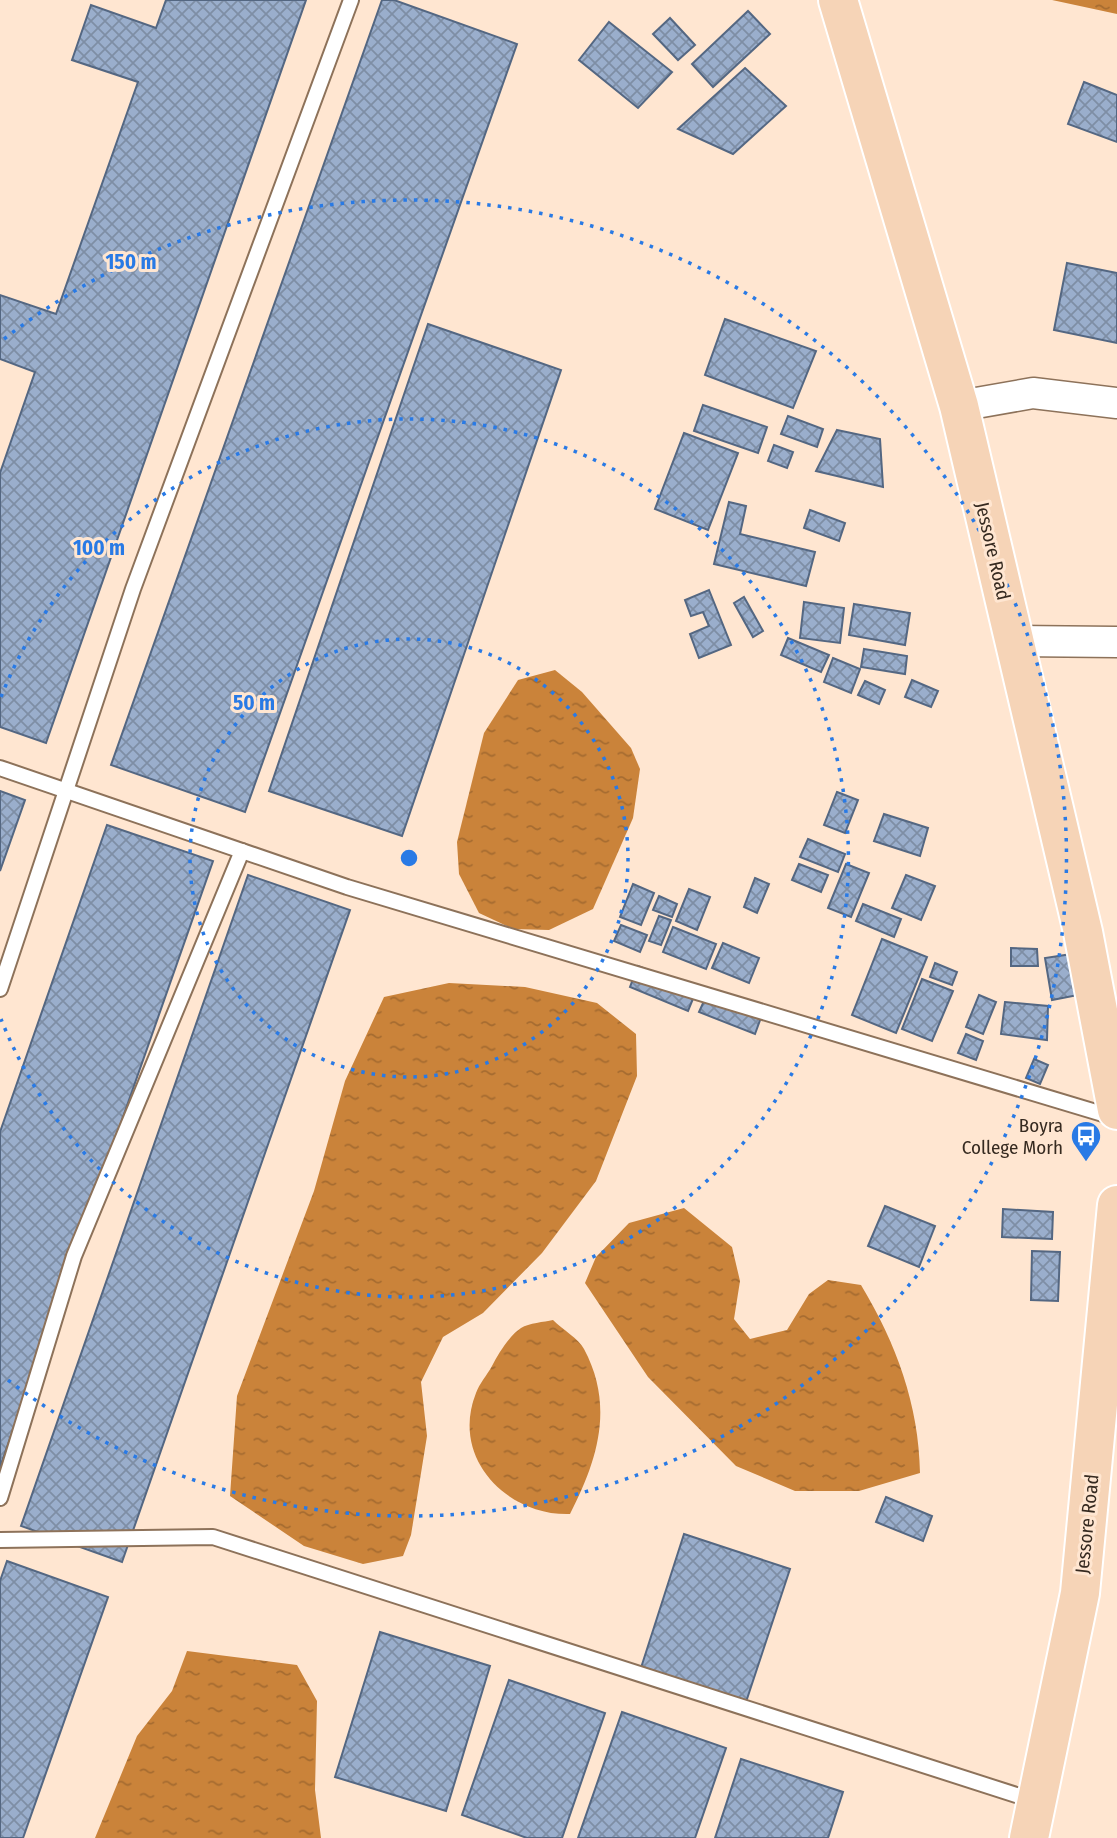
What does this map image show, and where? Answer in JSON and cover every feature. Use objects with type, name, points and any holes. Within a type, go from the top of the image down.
[{"type":"highway","name":"Jessore Road","points":[[838,0],[959,406],[1083,932],[1117,1110]]},
{"type":"highway","name":"Jessore Road","points":[[1033,1820],[1080,1593],[1117,1205]]},
{"type":"street","points":[[959,406],[1033,393],[1117,403]]},
{"type":"street","points":[[1013,640],[1117,642]]},
{"type":"lane","points":[[0,989],[138,576],[351,0]]},
{"type":"lane","points":[[0,768],[347,887],[1117,1118]]},
{"type":"lane","points":[[0,1498],[74,1256],[242,851]]},
{"type":"lane","points":[[0,1540],[213,1537],[1033,1820]]},
{"type":"water","points":[[1052,0],[1117,0],[1117,14]]},
{"type":"water","points":[[555,670],[582,692],[631,748],[640,769],[633,818],[593,909],[549,930],[513,929],[479,913],[459,874],[457,842],[484,733],[518,680]]},
{"type":"water","points":[[449,983],[525,987],[597,1003],[636,1034],[637,1076],[596,1181],[542,1253],[483,1313],[443,1337],[421,1382],[427,1436],[411,1535],[403,1556],[363,1564],[304,1546],[230,1496],[237,1396],[314,1191],[345,1081],[384,997]]},
{"type":"water","points":[[684,1208],[732,1247],[740,1281],[734,1319],[750,1339],[787,1330],[809,1294],[828,1280],[861,1285],[885,1329],[903,1375],[915,1423],[920,1473],[859,1491],[795,1491],[736,1466],[648,1377],[585,1283],[596,1257],[629,1223]]},
{"type":"water","points":[[553,1320],[582,1345],[599,1392],[599,1433],[588,1474],[570,1514],[547,1512],[525,1505],[506,1494],[490,1479],[478,1460],[471,1440],[470,1417],[476,1393],[505,1345],[521,1328]]},
{"type":"water","points":[[187,1651],[297,1665],[317,1701],[315,1790],[321,1838],[95,1838],[137,1736],[172,1691]]},
{"type":"building","points":[[166,0],[306,0],[46,743],[0,727],[0,473],[35,372],[0,359],[0,295],[56,314],[138,82],[72,60],[91,5],[156,28]]},
{"type":"building","points":[[382,0],[394,0],[517,44],[245,812],[111,765]]},
{"type":"building","points":[[748,11],[770,34],[713,87],[692,64]]},
{"type":"building","points":[[670,18],[695,45],[678,60],[653,34]]},
{"type":"building","points":[[609,22],[672,72],[638,108],[579,60]]},
{"type":"building","points":[[745,68],[786,106],[733,154],[678,129]]},
{"type":"building","points":[[1084,82],[1117,95],[1117,142],[1068,124]]},
{"type":"building","points":[[1067,263],[1117,273],[1117,343],[1054,330]]},
{"type":"building","points":[[725,319],[816,351],[793,408],[705,375]]},
{"type":"building","points":[[428,324],[561,370],[402,836],[269,791]]},
{"type":"building","points":[[703,405],[767,427],[758,453],[694,431]]},
{"type":"building","points":[[788,416],[823,429],[817,447],[781,434]]},
{"type":"building","points":[[837,430],[880,439],[883,487],[816,471]]},
{"type":"building","points":[[684,433],[738,453],[708,530],[655,509]]},
{"type":"building","points":[[774,445],[793,452],[787,468],[768,461]]},
{"type":"building","points":[[729,502],[746,506],[740,534],[815,552],[806,586],[714,564]]},
{"type":"building","points":[[810,510],[845,523],[839,541],[804,528]]},
{"type":"building","points":[[709,590],[731,645],[699,658],[690,634],[709,626],[703,612],[691,616],[685,600]]},
{"type":"building","points":[[744,597],[763,631],[753,637],[734,603]]},
{"type":"building","points":[[804,602],[844,608],[840,643],[800,638]]},
{"type":"building","points":[[854,604],[910,613],[905,645],[849,635]]},
{"type":"building","points":[[788,638],[829,655],[821,672],[781,655]]},
{"type":"building","points":[[864,649],[907,656],[905,674],[861,667]]},
{"type":"building","points":[[833,658],[860,669],[851,693],[824,682]]},
{"type":"building","points":[[912,680],[938,691],[931,707],[905,697]]},
{"type":"building","points":[[865,681],[885,690],[879,704],[858,695]]},
{"type":"building","points":[[0,791],[25,800],[0,871]]},
{"type":"building","points":[[837,792],[858,800],[845,833],[824,825]]},
{"type":"building","points":[[884,814],[928,828],[920,856],[874,841]]},
{"type":"building","points":[[107,825],[213,861],[0,1467],[0,1132]]},
{"type":"building","points":[[808,839],[845,854],[838,872],[800,857]]},
{"type":"building","points":[[799,864],[828,875],[821,892],[792,880]]},
{"type":"building","points":[[846,864],[869,873],[851,917],[828,908]]},
{"type":"building","points":[[248,875],[350,910],[122,1562],[21,1526]]},
{"type":"building","points":[[906,875],[935,886],[921,920],[892,908]]},
{"type":"building","points":[[755,878],[769,884],[757,913],[744,907]]},
{"type":"building","points":[[633,884],[654,893],[641,925],[620,917]]},
{"type":"building","points":[[689,889],[710,897],[697,930],[676,921]]},
{"type":"building","points":[[659,896],[677,904],[672,917],[653,910]]},
{"type":"building","points":[[863,904],[901,919],[894,937],[856,921]]},
{"type":"building","points":[[659,916],[671,920],[661,945],[649,941]]},
{"type":"building","points":[[621,925],[647,935],[640,952],[614,941]]},
{"type":"building","points":[[673,927],[716,944],[706,969],[663,952]]},
{"type":"building","points":[[882,939],[927,957],[896,1033],[852,1015]]},
{"type":"building","points":[[723,943],[759,958],[749,983],[712,968]]},
{"type":"building","points":[[1011,948],[1037,949],[1038,966],[1011,966]]},
{"type":"building","points":[[1072,954],[1078,995],[1052,1000],[1045,958]]},
{"type":"building","points":[[935,963],[957,972],[952,985],[930,977]]},
{"type":"building","points":[[638,966],[697,989],[688,1011],[630,987]]},
{"type":"building","points":[[922,979],[953,991],[932,1041],[902,1029]]},
{"type":"building","points":[[709,990],[763,1012],[755,1034],[699,1012]]},
{"type":"building","points":[[979,995],[996,1002],[983,1034],[966,1027]]},
{"type":"building","points":[[1005,1002],[1048,1006],[1047,1040],[1001,1034]]},
{"type":"building","points":[[966,1034],[983,1041],[976,1060],[958,1053]]},
{"type":"building","points":[[1034,1059],[1048,1065],[1040,1084],[1026,1078]]},
{"type":"building","points":[[885,1206],[935,1226],[919,1267],[868,1246]]},
{"type":"building","points":[[1003,1209],[1053,1212],[1052,1239],[1002,1237]]},
{"type":"building","points":[[1032,1251],[1060,1252],[1058,1301],[1031,1300]]},
{"type":"building","points":[[886,1497],[932,1516],[923,1541],[876,1522]]},
{"type":"building","points":[[684,1534],[790,1569],[744,1708],[639,1674]]},
{"type":"building","points":[[7,1561],[108,1597],[23,1838],[0,1838],[0,1581]]},
{"type":"building","points":[[380,1632],[490,1666],[446,1811],[335,1777]]},
{"type":"building","points":[[509,1680],[605,1713],[562,1838],[527,1838],[462,1815]]},
{"type":"building","points":[[622,1712],[726,1748],[695,1838],[578,1838]]},
{"type":"building","points":[[741,1759],[843,1792],[828,1838],[715,1838]]},
{"type":"place","name":"Boyra College Morh","points":[[1086,1163]]}]
